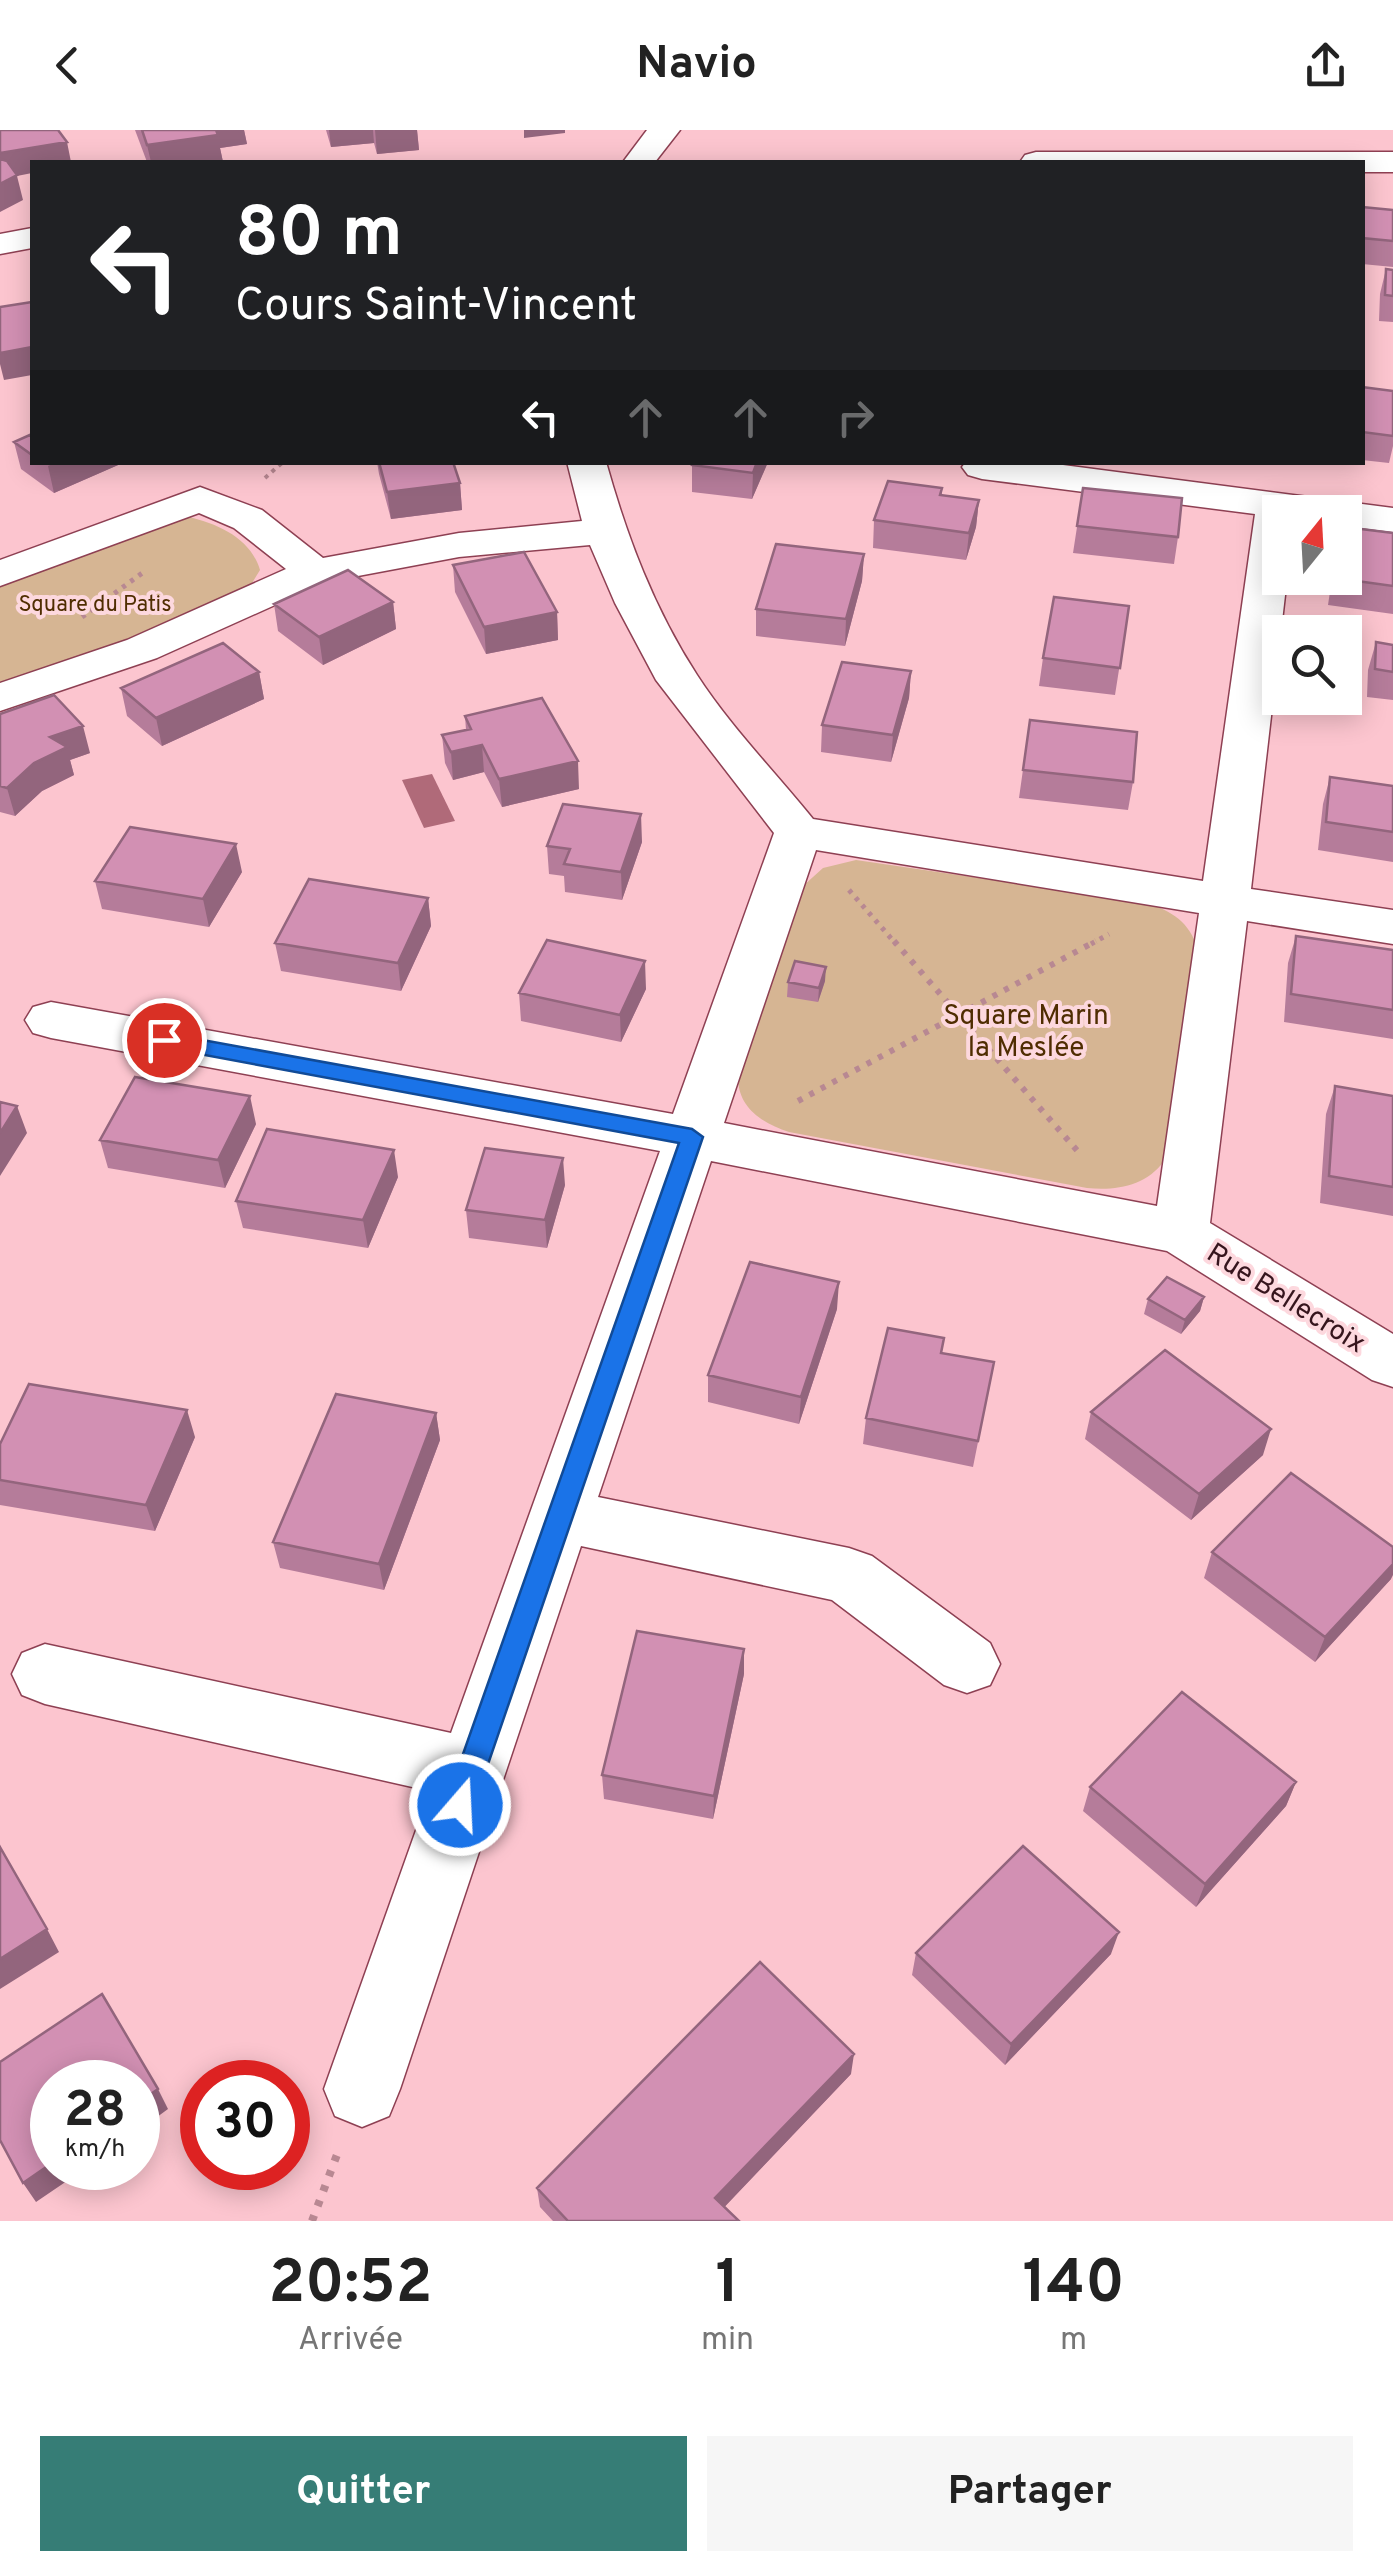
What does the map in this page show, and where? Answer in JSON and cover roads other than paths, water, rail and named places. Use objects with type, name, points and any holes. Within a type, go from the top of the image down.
[{"type":"street","points":[[641,160],[664,130]]},
{"type":"street","points":[[1365,162],[1393,162]]},
{"type":"street","points":[[0,244],[30,238]]},
{"type":"street","points":[[587,465],[605,531],[636,603],[678,680],[798,832],[1393,927]]},
{"type":"street","points":[[982,467],[1262,503]]},
{"type":"street","points":[[0,574],[200,499],[230,510],[315,572]]},
{"type":"street","points":[[1362,516],[1393,520]]},
{"type":"street","points":[[0,698],[142,649],[315,572],[459,545],[605,531]]},
{"type":"street","points":[[51,1020],[1161,1228],[1205,898],[1262,582]]},
{"type":"street","points":[[362,2090],[559,1515],[707,1140],[798,832]]},
{"type":"street","name":"Rue Bellecroix","points":[[1161,1228],[1393,1363]]},
{"type":"street","points":[[559,1515],[849,1576],[967,1664]]},
{"type":"street","points":[[44,1674],[472,1769]]},
{"type":"park label","name":"Square du Patis","points":[[95,603]]},
{"type":"park label","name":"Square Marin la Meslée","points":[[1026,1030]]}]
